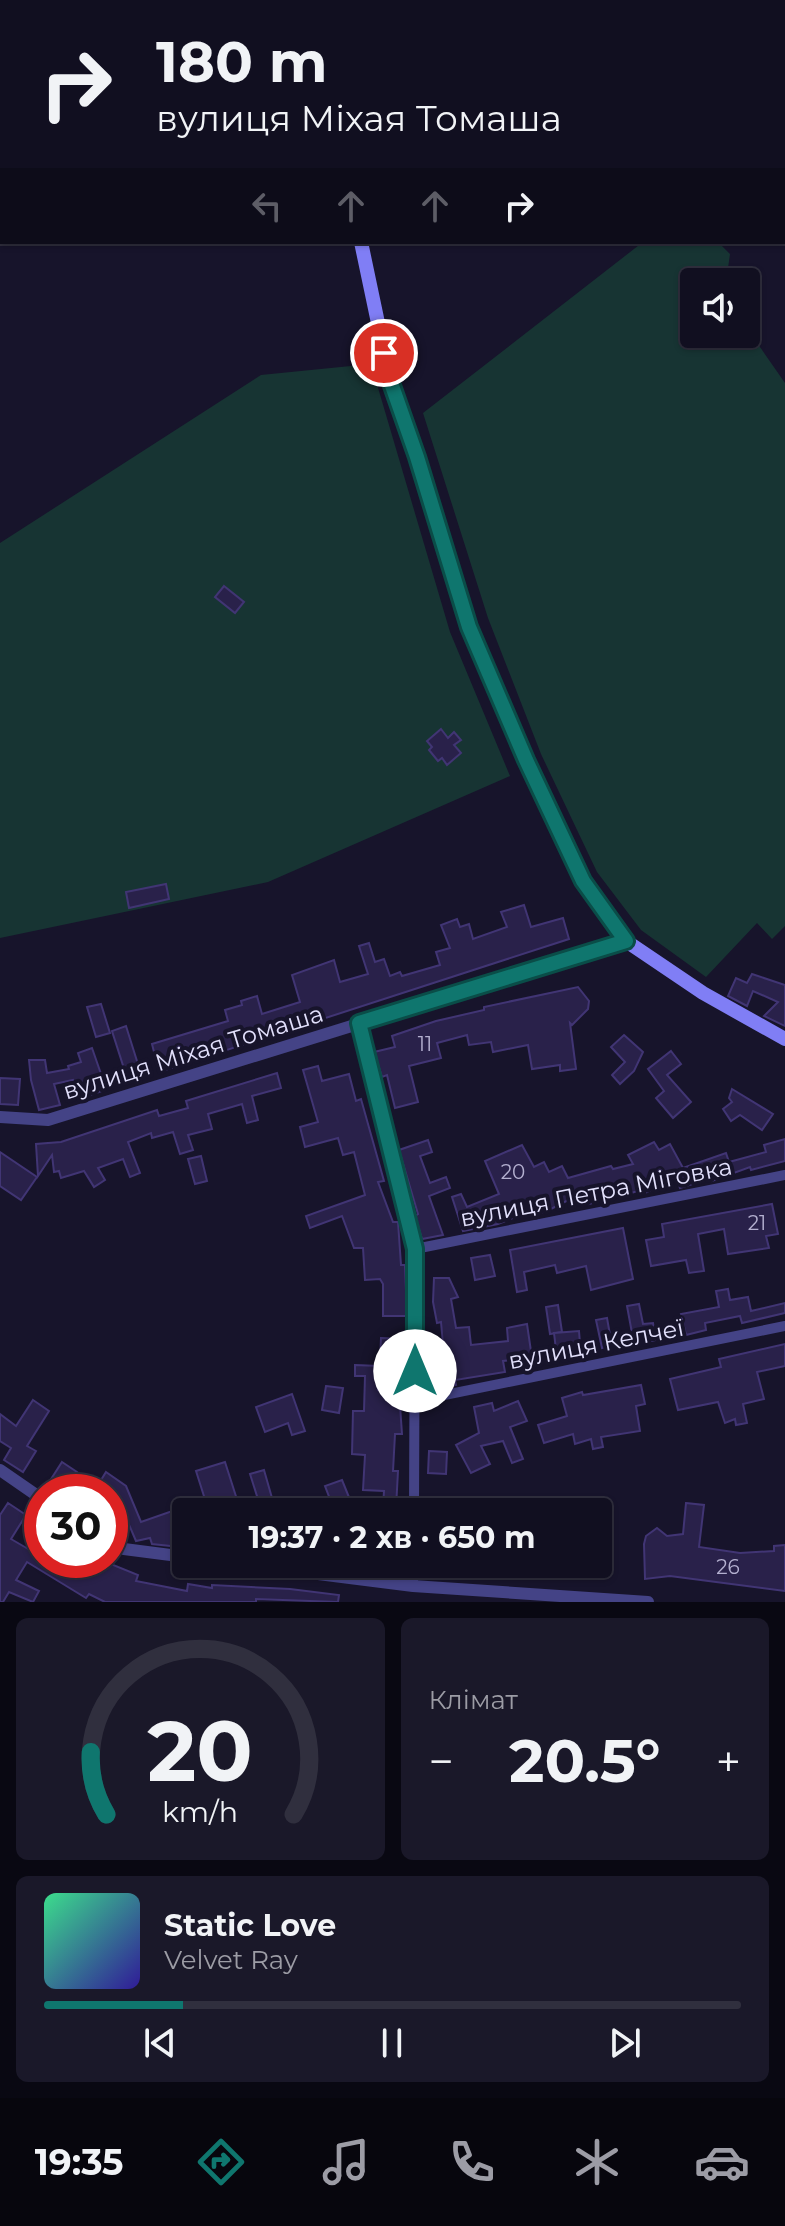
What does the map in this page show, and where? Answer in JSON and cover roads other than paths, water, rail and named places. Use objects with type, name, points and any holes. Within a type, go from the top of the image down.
[{"type":"main road","points":[[361,244],[390,380],[469,627],[526,760],[583,881],[626,941],[703,993],[785,1039]]},
{"type":"street","name":"вулиця Міхая Томаша","points":[[0,1117],[48,1120],[626,941]]},
{"type":"street","points":[[359,1023],[415,1249],[414,1498]]},
{"type":"street","name":"вулиця Петра Міговка","points":[[415,1249],[785,1175]]},
{"type":"street","name":"вулиця Келчеї","points":[[415,1401],[785,1326]]},
{"type":"street","points":[[0,1470],[24,1487]]},
{"type":"street","points":[[128,1550],[172,1555]]},
{"type":"street","points":[[349,1578],[413,1586],[648,1602]]},
{"type":"street","points":[[413,1578],[413,1602]]}]
